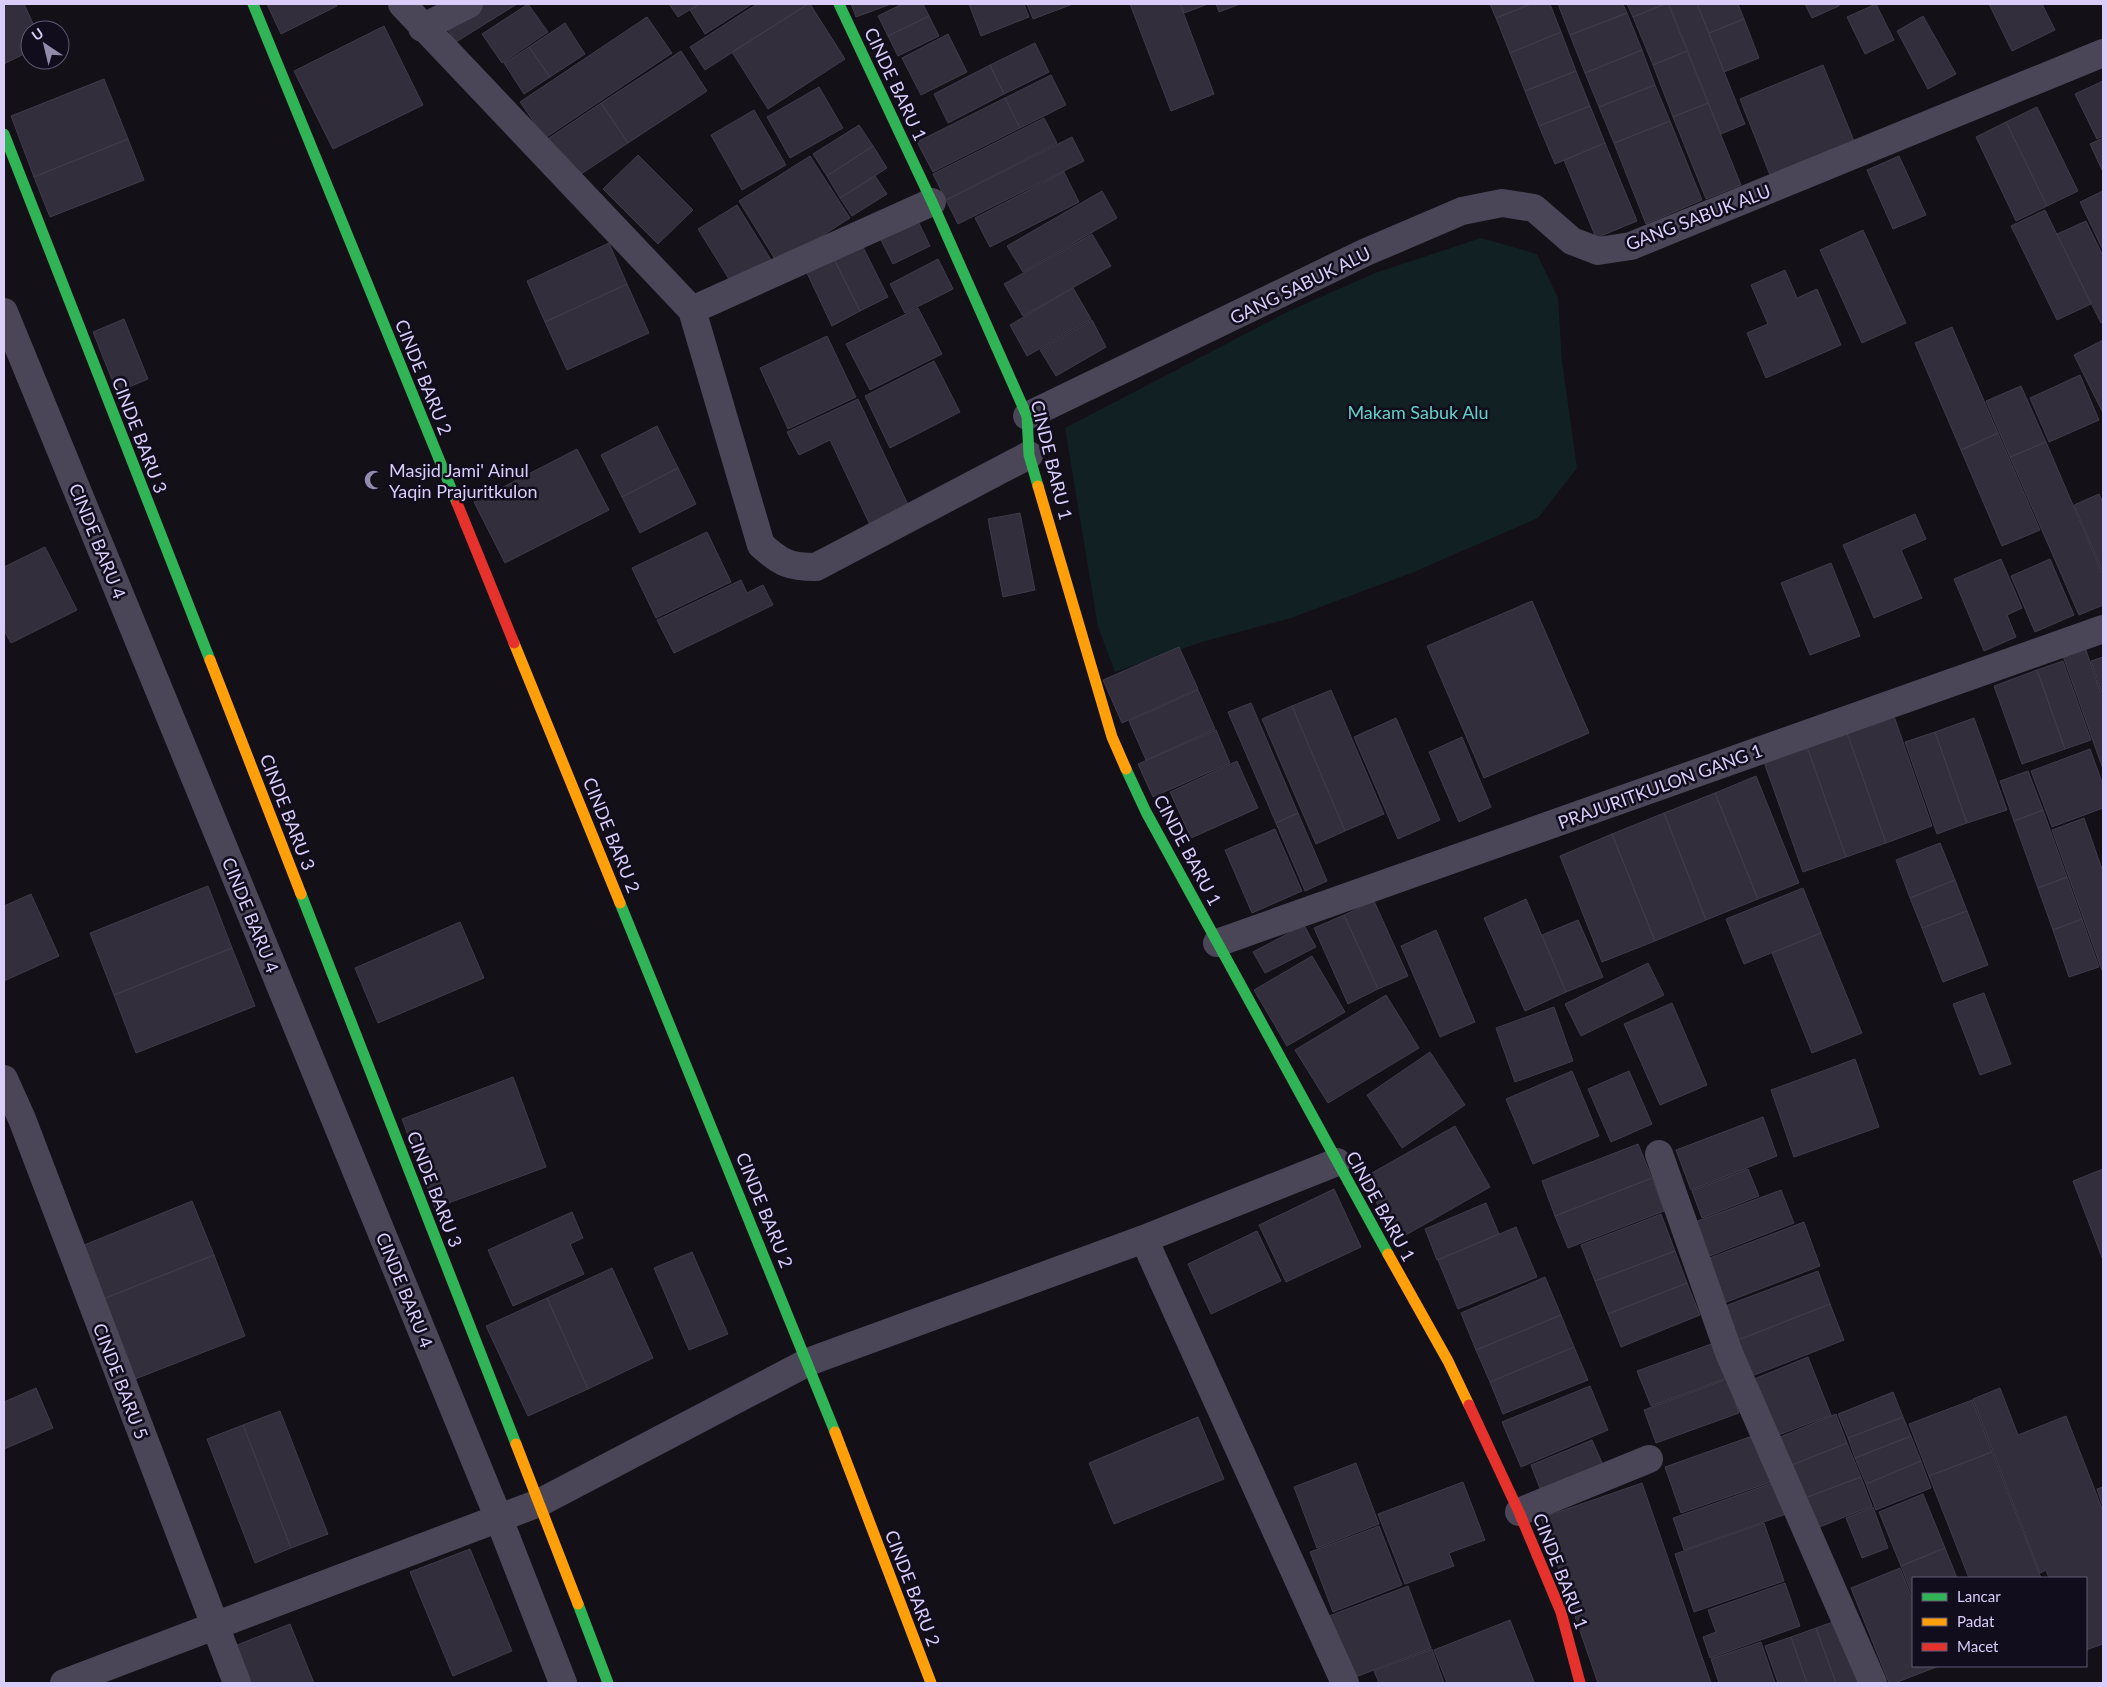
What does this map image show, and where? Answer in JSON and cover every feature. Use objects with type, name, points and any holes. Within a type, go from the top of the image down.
[{"type":"street","name":"CINDE BARU 2","points":[[253,4],[808,1362],[931,1683]]},
{"type":"street","points":[[402,4],[422,28],[692,310],[761,545],[778,561],[794,567],[816,567],[1029,455]]},
{"type":"street","points":[[422,28],[469,4]]},
{"type":"street","name":"CINDE BARU 1","points":[[839,4],[932,202],[1027,416],[1029,455],[1112,737],[1146,812],[1448,1361],[1519,1512],[1561,1612],[1580,1683]]},
{"type":"street","name":"GANG SABUK ALU","points":[[1027,416],[1366,252],[1462,212],[1502,203],[1534,208],[1572,241],[1598,251],[1631,246],[2103,53]]},
{"type":"street","name":"CINDE BARU 3","points":[[4,134],[608,1683]]},
{"type":"street","points":[[692,310],[932,202]]},
{"type":"street","name":"CINDE BARU 4","points":[[4,312],[499,1519],[563,1683]]},
{"type":"street","name":"PRAJURITKULON GANG 1","points":[[1217,943],[2103,629]]},
{"type":"street","name":"CINDE BARU 5","points":[[4,1079],[22,1119],[237,1683]]},
{"type":"street","points":[[1659,1154],[1729,1353],[1873,1683]]},
{"type":"street","points":[[64,1683],[539,1503],[808,1362],[1144,1239],[1337,1162]]},
{"type":"street","points":[[1144,1239],[1345,1683]]},
{"type":"street","points":[[1519,1512],[1649,1459]]},
{"type":"green space","name":"Makam Sabuk Alu","points":[[1481,238],[1537,254],[1558,298],[1562,361],[1577,468],[1538,518],[1414,572],[1291,618],[1202,642],[1115,672],[1098,627],[1065,428],[1289,311],[1375,273]]},
{"type":"building","points":[[4,4],[24,4],[31,20],[20,20],[20,56],[4,64]]},
{"type":"building","points":[[267,4],[336,4],[337,6],[281,34]]},
{"type":"building","points":[[481,4],[517,4],[456,42],[446,27]]},
{"type":"building","points":[[528,4],[548,32],[502,63],[482,34]]},
{"type":"building","points":[[669,4],[699,4],[678,17]]},
{"type":"building","points":[[700,4],[752,4],[705,34],[690,10]]},
{"type":"building","points":[[757,4],[808,4],[705,70],[690,47]]},
{"type":"building","points":[[810,4],[845,59],[768,109],[732,52]]},
{"type":"building","points":[[851,4],[891,4],[856,17]]},
{"type":"building","points":[[902,4],[923,4],[929,16],[888,36],[878,16]]},
{"type":"building","points":[[969,4],[1024,4],[1029,17],[981,36]]},
{"type":"building","points":[[1027,4],[1073,4],[1033,19]]},
{"type":"building","points":[[1130,4],[1180,4],[1214,94],[1171,111]]},
{"type":"building","points":[[1181,4],[1208,4],[1184,13]]},
{"type":"building","points":[[1216,4],[1240,4],[1219,12]]},
{"type":"building","points":[[1490,4],[1531,4],[1496,18]]},
{"type":"building","points":[[1531,4],[1550,4],[1561,32],[1510,53],[1496,18]]},
{"type":"building","points":[[1558,4],[1623,4],[1627,13],[1570,35]]},
{"type":"building","points":[[1627,4],[1665,4],[1633,17]]},
{"type":"building","points":[[1668,4],[1687,51],[1653,65],[1633,17]]},
{"type":"building","points":[[1669,4],[1697,4],[1745,124],[1721,134]]},
{"type":"building","points":[[1697,4],[1738,4],[1744,19],[1709,33]]},
{"type":"building","points":[[1805,4],[1839,4],[1839,6],[1812,18]]},
{"type":"building","points":[[1876,4],[1894,40],[1865,54],[1847,17]]},
{"type":"building","points":[[1989,4],[2042,4],[2055,30],[2012,51]]},
{"type":"building","points":[[1627,13],[1642,50],[1585,73],[1570,35]]},
{"type":"building","points":[[929,16],[939,36],[898,56],[888,36]]},
{"type":"building","points":[[1923,16],[1956,74],[1928,89],[1897,31]]},
{"type":"building","points":[[647,17],[672,53],[545,138],[520,102]]},
{"type":"building","points":[[1744,19],[1759,58],[1724,72],[1709,33]]},
{"type":"building","points":[[565,23],[585,54],[550,77],[529,47]]},
{"type":"building","points":[[384,26],[423,105],[333,149],[294,71]]},
{"type":"building","points":[[1561,32],[1576,71],[1525,91],[1510,53]]},
{"type":"building","points":[[948,34],[967,72],[921,95],[902,58]]},
{"type":"building","points":[[1035,43],[1049,72],[1004,94],[990,65]]},
{"type":"building","points":[[529,47],[550,77],[524,94],[504,63]]},
{"type":"building","points":[[1642,50],[1655,85],[1599,107],[1585,73]]},
{"type":"building","points":[[681,51],[707,91],[628,143],[601,103]]},
{"type":"building","points":[[1687,51],[1708,103],[1673,117],[1653,65]]},
{"type":"building","points":[[990,65],[1004,94],[948,123],[934,94]]},
{"type":"building","points":[[1823,65],[1856,146],[1772,180],[1740,99]]},
{"type":"building","points":[[1576,71],[1590,106],[1539,126],[1525,91]]},
{"type":"building","points":[[1051,75],[1066,105],[1020,128],[1005,98]]},
{"type":"building","points":[[104,79],[128,139],[34,177],[11,116]]},
{"type":"building","points":[[2103,81],[2103,136],[2097,139],[2075,94]]},
{"type":"building","points":[[1655,85],[1670,121],[1614,143],[1599,107]]},
{"type":"building","points":[[819,87],[843,128],[790,158],[767,117]]},
{"type":"building","points":[[1005,98],[1020,128],[933,172],[917,142]]},
{"type":"building","points":[[601,103],[628,143],[572,180],[546,140]]},
{"type":"building","points":[[1708,103],[1741,185],[1706,199],[1673,117]]},
{"type":"building","points":[[1590,106],[1605,143],[1555,164],[1539,126]]},
{"type":"building","points":[[2037,107],[2078,191],[2047,206],[2006,122]]},
{"type":"building","points":[[754,110],[786,165],[742,190],[711,135]]},
{"type":"building","points":[[1044,118],[1057,143],[946,200],[933,174]]},
{"type":"building","points":[[1670,121],[1702,200],[1646,224],[1614,143]]},
{"type":"building","points":[[2006,122],[2047,206],[2016,221],[1976,137]]},
{"type":"building","points":[[859,125],[873,146],[827,176],[813,154]]},
{"type":"building","points":[[1072,137],[1084,161],[958,224],[946,200]]},
{"type":"building","points":[[2103,138],[2103,172],[2090,144]]},
{"type":"building","points":[[128,139],[144,180],[50,217],[34,177]]},
{"type":"building","points":[[1605,143],[1637,221],[1596,238],[1564,160]]},
{"type":"building","points":[[873,146],[887,168],[840,198],[827,176]]},
{"type":"building","points":[[638,155],[693,210],[658,244],[603,189]]},
{"type":"building","points":[[810,156],[850,218],[778,264],[739,201]]},
{"type":"building","points":[[1899,156],[1926,215],[1893,229],[1867,170]]},
{"type":"building","points":[[1064,172],[1079,202],[990,247],[975,218]]},
{"type":"building","points":[[875,176],[887,194],[852,216],[840,198]]},
{"type":"building","points":[[1102,191],[1117,218],[1023,272],[1007,246]]},
{"type":"building","points":[[2103,191],[2103,250],[2080,202]]},
{"type":"building","points":[[737,205],[773,263],[734,287],[698,229]]},
{"type":"building","points":[[2045,210],[2091,304],[2057,320],[2011,226]]},
{"type":"building","points":[[916,217],[930,246],[893,264],[879,236]]},
{"type":"building","points":[[2086,221],[2103,256],[2103,322],[2101,323],[2057,234]]},
{"type":"building","points":[[1863,230],[1906,323],[1862,343],[1820,250]]},
{"type":"building","points":[[1092,234],[1111,266],[1023,316],[1004,284]]},
{"type":"building","points":[[609,243],[627,284],[545,322],[527,281]]},
{"type":"building","points":[[862,245],[888,297],[860,311],[834,259]]},
{"type":"building","points":[[834,259],[860,311],[832,326],[807,273]]},
{"type":"building","points":[[938,259],[953,289],[905,313],[890,284]]},
{"type":"building","points":[[1785,270],[1797,298],[1817,289],[1841,345],[1766,378],[1747,333],[1768,324],[1751,285]]},
{"type":"building","points":[[627,284],[649,333],[567,370],[545,322]]},
{"type":"building","points":[[1073,288],[1091,319],[1027,356],[1010,325]]},
{"type":"building","points":[[918,308],[942,354],[870,390],[846,344]]},
{"type":"building","points":[[124,319],[148,379],[117,392],[93,332]]},
{"type":"building","points":[[1092,320],[1106,347],[1056,376],[1040,350]]},
{"type":"building","points":[[1952,327],[1998,433],[1961,450],[1915,343]]},
{"type":"building","points":[[827,336],[856,397],[788,429],[760,368]]},
{"type":"building","points":[[2103,340],[2103,413],[2074,355]]},
{"type":"building","points":[[934,361],[960,412],[890,448],[865,396]]},
{"type":"building","points":[[2080,375],[2099,420],[2049,442],[2030,398]]},
{"type":"building","points":[[2021,386],[2046,442],[2010,457],[1986,401]]},
{"type":"building","points":[[858,399],[910,509],[871,527],[830,440],[799,455],[787,432]]},
{"type":"building","points":[[657,426],[678,468],[622,497],[601,455]]},
{"type":"building","points":[[1998,433],[2040,530],[2002,546],[1961,450]]},
{"type":"building","points":[[2046,442],[2103,575],[2103,605],[2079,615],[2010,457]]},
{"type":"building","points":[[577,449],[609,510],[505,563],[474,502]]},
{"type":"building","points":[[678,468],[696,504],[640,533],[622,497]]},
{"type":"building","points":[[2099,494],[2103,503],[2103,572],[2074,505]]},
{"type":"building","points":[[1020,513],[1035,590],[1003,597],[988,519]]},
{"type":"building","points":[[1915,514],[1926,539],[1901,550],[1922,598],[1874,618],[1843,545]]},
{"type":"building","points":[[707,532],[731,582],[656,618],[632,568]]},
{"type":"building","points":[[45,547],[77,610],[11,643],[4,630],[4,567]]},
{"type":"building","points":[[2001,559],[2022,608],[2007,615],[2016,637],[1984,651],[1954,579]]},
{"type":"building","points":[[2050,559],[2074,615],[2035,632],[2011,576]]},
{"type":"building","points":[[1831,563],[1860,636],[1810,655],[1781,583]]},
{"type":"building","points":[[741,580],[747,593],[763,585],[773,605],[674,653],[657,620]]},
{"type":"building","points":[[1532,601],[1589,733],[1484,778],[1427,646]]},
{"type":"building","points":[[1179,647],[1198,689],[1122,723],[1103,680]]},
{"type":"building","points":[[2085,647],[2103,700],[2103,769],[2063,656]]},
{"type":"building","points":[[2103,657],[2103,696],[2091,661]]},
{"type":"building","points":[[2063,661],[2091,740],[2065,749],[2037,670]]},
{"type":"building","points":[[2037,670],[2065,749],[2022,764],[1994,686]]},
{"type":"building","points":[[1198,690],[1215,729],[1146,760],[1129,721]]},
{"type":"building","points":[[1331,690],[1384,814],[1345,831],[1292,706]]},
{"type":"building","points":[[1251,703],[1298,813],[1276,823],[1228,712]]},
{"type":"building","points":[[1292,706],[1345,831],[1316,844],[1262,719]]},
{"type":"building","points":[[1894,716],[1932,826],[1886,843],[1847,733]]},
{"type":"building","points":[[1396,718],[1440,820],[1398,839],[1354,737]]},
{"type":"building","points":[[1974,718],[2007,810],[1967,823],[1935,732]]},
{"type":"building","points":[[1216,730],[1230,763],[1153,797],[1138,764]]},
{"type":"building","points":[[1935,732],[1967,823],[1937,834],[1905,742]]},
{"type":"building","points":[[1847,733],[1886,843],[1846,857],[1807,747]]},
{"type":"building","points":[[1462,737],[1491,807],[1459,822],[1429,752]]},
{"type":"building","points":[[1807,747],[1846,857],[1803,872],[1764,762]]},
{"type":"building","points":[[2090,749],[2103,785],[2103,808],[2052,827],[2031,771]]},
{"type":"building","points":[[1237,761],[1258,808],[1191,838],[1170,792]]},
{"type":"building","points":[[2028,771],[2043,810],[2014,821],[2000,781]]},
{"type":"building","points":[[1756,776],[1799,883],[1758,899],[1715,793]]},
{"type":"building","points":[[1715,793],[1758,899],[1706,920],[1664,813]]},
{"type":"building","points":[[2043,810],[2067,877],[2038,888],[2014,821]]},
{"type":"building","points":[[1298,813],[1327,881],[1305,891],[1276,823]]},
{"type":"building","points":[[1664,813],[1706,920],[1655,941],[1612,834]]},
{"type":"building","points":[[2084,818],[2103,868],[2103,973],[2052,830]]},
{"type":"building","points":[[1275,829],[1302,891],[1252,913],[1225,850]]},
{"type":"building","points":[[1612,834],[1655,941],[1602,962],[1560,856]]},
{"type":"building","points":[[1940,843],[1955,880],[1910,898],[1896,860]]},
{"type":"building","points":[[2067,877],[2082,919],[2053,930],[2038,888]]},
{"type":"building","points":[[1955,880],[1967,911],[1922,928],[1910,898]]},
{"type":"building","points":[[208,886],[232,948],[114,995],[90,933]]},
{"type":"building","points":[[1803,888],[1821,933],[1744,964],[1726,919]]},
{"type":"building","points":[[31,894],[59,956],[4,981],[4,906]]},
{"type":"building","points":[[1526,899],[1566,992],[1525,1011],[1484,918]]},
{"type":"building","points":[[1374,901],[1408,976],[1378,989],[1344,915]]},
{"type":"building","points":[[1967,911],[1988,965],[1943,982],[1922,928]]},
{"type":"building","points":[[1344,915],[1378,989],[1348,1004],[1314,928]]},
{"type":"building","points":[[2082,919],[2099,967],[2069,977],[2053,930]]},
{"type":"building","points":[[1578,920],[1603,977],[1566,992],[1542,935]]},
{"type":"building","points":[[460,922],[484,978],[378,1023],[355,968]]},
{"type":"building","points":[[1304,925],[1316,947],[1265,973],[1253,952]]},
{"type":"building","points":[[1436,930],[1475,1022],[1440,1037],[1401,946]]},
{"type":"building","points":[[1821,933],[1862,1033],[1812,1053],[1772,953]]},
{"type":"building","points":[[232,948],[255,1006],[136,1053],[114,995]]},
{"type":"building","points":[[1312,956],[1345,1012],[1287,1046],[1254,990]]},
{"type":"building","points":[[1648,963],[1664,995],[1581,1036],[1565,1004]]},
{"type":"building","points":[[1984,993],[2011,1064],[1980,1075],[1953,1004]]},
{"type":"building","points":[[1386,995],[1419,1048],[1328,1103],[1295,1050]]},
{"type":"building","points":[[1672,1003],[1707,1085],[1660,1105],[1624,1024]]},
{"type":"building","points":[[1554,1007],[1573,1061],[1515,1082],[1496,1028]]},
{"type":"building","points":[[1430,1052],[1465,1105],[1402,1148],[1367,1095]]},
{"type":"building","points":[[1855,1059],[1879,1127],[1794,1157],[1771,1090]]},
{"type":"building","points":[[1572,1071],[1599,1136],[1533,1164],[1506,1099]]},
{"type":"building","points":[[1629,1071],[1652,1124],[1611,1142],[1588,1089]]},
{"type":"building","points":[[513,1077],[546,1167],[435,1208],[402,1119]]},
{"type":"building","points":[[1763,1117],[1777,1156],[1691,1190],[1676,1150]]},
{"type":"building","points":[[1455,1126],[1490,1187],[1397,1240],[1363,1178]]},
{"type":"building","points":[[1638,1144],[1652,1178],[1555,1216],[1542,1181]]},
{"type":"building","points":[[1748,1169],[1759,1196],[1702,1218],[1692,1191]]},
{"type":"building","points":[[2103,1169],[2103,1260],[2073,1181]]},
{"type":"building","points":[[1652,1178],[1664,1211],[1568,1248],[1555,1216]]},
{"type":"building","points":[[1334,1189],[1361,1247],[1286,1282],[1259,1225]]},
{"type":"building","points":[[1781,1190],[1794,1223],[1707,1257],[1695,1222]]},
{"type":"building","points":[[192,1201],[214,1255],[93,1303],[72,1250]]},
{"type":"building","points":[[1486,1203],[1499,1234],[1437,1260],[1425,1229]]},
{"type":"building","points":[[572,1212],[583,1238],[570,1244],[584,1274],[513,1306],[488,1250]]},
{"type":"building","points":[[1661,1214],[1675,1251],[1595,1281],[1581,1245]]},
{"type":"building","points":[[1804,1222],[1820,1266],[1724,1303],[1707,1259]]},
{"type":"building","points":[[1516,1227],[1537,1277],[1458,1309],[1438,1260]]},
{"type":"building","points":[[1257,1231],[1281,1281],[1211,1314],[1188,1264]]},
{"type":"building","points":[[1675,1251],[1687,1283],[1608,1314],[1595,1281]]},
{"type":"building","points":[[692,1252],[728,1334],[689,1350],[654,1268]]},
{"type":"building","points":[[214,1255],[245,1336],[125,1383],[93,1303]]},
{"type":"building","points":[[612,1268],[653,1358],[588,1389],[547,1298]]},
{"type":"building","points":[[1818,1271],[1830,1304],[1738,1340],[1725,1306]]},
{"type":"building","points":[[1545,1277],[1561,1315],[1476,1350],[1461,1313]]},
{"type":"building","points":[[1687,1283],[1700,1315],[1621,1347],[1608,1314]]},
{"type":"building","points":[[547,1298],[588,1389],[528,1416],[486,1326]]},
{"type":"building","points":[[1830,1304],[1844,1340],[1752,1376],[1738,1340]]},
{"type":"building","points":[[1561,1315],[1574,1347],[1490,1382],[1476,1350]]},
{"type":"building","points":[[1714,1343],[1727,1378],[1651,1406],[1637,1371]]},
{"type":"building","points":[[1574,1347],[1588,1380],[1503,1414],[1490,1382]]},
{"type":"building","points":[[1808,1357],[1831,1415],[1776,1436],[1754,1379]]},
{"type":"building","points":[[1727,1379],[1739,1413],[1656,1443],[1644,1410]]},
{"type":"building","points":[[1590,1386],[1608,1430],[1521,1467],[1502,1422]]},
{"type":"building","points":[[36,1388],[53,1428],[4,1449],[4,1402]]},
{"type":"building","points":[[2000,1388],[2018,1435],[2066,1416],[2103,1511],[2103,1644],[2087,1650],[2087,1577],[2049,1577],[2046,1570],[2040,1573],[1973,1399]]},
{"type":"building","points":[[1893,1392],[1903,1417],[1848,1438],[1838,1414]]},
{"type":"building","points":[[1972,1400],[1992,1452],[1929,1476],[1909,1424]]},
{"type":"building","points":[[280,1411],[328,1534],[291,1548],[243,1425]]},
{"type":"building","points":[[1836,1414],[1847,1443],[1792,1465],[1780,1437]]},
{"type":"building","points":[[1198,1417],[1224,1479],[1114,1524],[1089,1463]]},
{"type":"building","points":[[1903,1417],[1911,1436],[1855,1458],[1848,1438]]},
{"type":"building","points":[[243,1425],[291,1548],[255,1563],[207,1439]]},
{"type":"building","points":[[1755,1435],[1771,1482],[1681,1513],[1665,1467]]},
{"type":"building","points":[[1911,1436],[1921,1461],[1866,1484],[1855,1458]]},
{"type":"building","points":[[1592,1440],[1603,1465],[1541,1491],[1531,1465]]},
{"type":"building","points":[[1847,1443],[1861,1477],[1805,1498],[1792,1465]]},
{"type":"building","points":[[1992,1452],[2041,1577],[1969,1577],[1929,1476]]},
{"type":"building","points":[[1921,1461],[1931,1488],[1876,1510],[1866,1484]]},
{"type":"building","points":[[1356,1463],[1379,1524],[1317,1548],[1294,1487]]},
{"type":"building","points":[[1861,1477],[1872,1506],[1817,1528],[1805,1498]]},
{"type":"building","points":[[1781,1480],[1792,1512],[1684,1550],[1673,1518]]},
{"type":"building","points":[[1463,1482],[1485,1540],[1449,1553],[1454,1566],[1405,1584],[1378,1514]]},
{"type":"building","points":[[1642,1483],[1711,1683],[1598,1683],[1541,1518]]},
{"type":"building","points":[[2103,1487],[2103,1507],[2097,1489]]},
{"type":"building","points":[[1923,1494],[1945,1548],[1901,1566],[1879,1512]]},
{"type":"building","points":[[1873,1507],[1888,1548],[1862,1558],[1846,1518]]},
{"type":"building","points":[[1764,1523],[1784,1581],[1694,1612],[1675,1554]]},
{"type":"building","points":[[1379,1526],[1402,1585],[1333,1612],[1310,1552]]},
{"type":"building","points":[[1945,1548],[1957,1577],[1912,1577],[1912,1594],[1901,1566]]},
{"type":"building","points":[[470,1549],[512,1651],[453,1676],[410,1572]]},
{"type":"building","points":[[1900,1568],[1912,1598],[1912,1667],[1936,1667],[1895,1683],[1889,1683],[1851,1588]]},
{"type":"building","points":[[1785,1583],[1800,1626],[1710,1658],[1703,1637],[1716,1632],[1708,1610]]},
{"type":"building","points":[[1408,1586],[1431,1648],[1353,1678],[1329,1616]]},
{"type":"building","points":[[1841,1619],[1863,1683],[1836,1683],[1816,1628]]},
{"type":"building","points":[[1510,1620],[1534,1682],[1447,1683],[1434,1650]]},
{"type":"building","points":[[290,1624],[314,1683],[247,1683],[232,1647]]},
{"type":"building","points":[[1816,1628],[1836,1683],[1807,1683],[1791,1637]]},
{"type":"building","points":[[1791,1637],[1807,1683],[1778,1683],[1765,1646]]},
{"type":"building","points":[[1761,1642],[1775,1683],[1719,1683],[1711,1659]]},
{"type":"building","points":[[1432,1649],[1444,1683],[1379,1683],[1374,1671]]},
{"type":"traffic: fast","points":[[253,4],[457,503]]},
{"type":"traffic: fast","points":[[839,4],[932,202],[1027,416],[1029,455],[1038,486]]},
{"type":"traffic: fast","points":[[4,134],[210,660]]},
{"type":"traffic: fast","points":[[1126,769],[1146,812],[1388,1254]]},
{"type":"traffic: fast","points":[[301,894],[516,1444]]},
{"type":"traffic: fast","points":[[620,903],[835,1432]]},
{"type":"traffic: fast","points":[[578,1604],[608,1683]]},
{"type":"traffic: slow","points":[[1038,486],[1112,737],[1126,769]]},
{"type":"traffic: slow","points":[[514,643],[620,903]]},
{"type":"traffic: slow","points":[[210,660],[301,894]]},
{"type":"traffic: slow","points":[[1388,1254],[1448,1361],[1469,1405]]},
{"type":"traffic: slow","points":[[835,1432],[931,1683]]},
{"type":"traffic: slow","points":[[516,1444],[578,1604]]},
{"type":"traffic: jam","points":[[457,503],[514,643]]},
{"type":"traffic: jam","points":[[1469,1405],[1519,1512],[1561,1612],[1580,1683]]},
{"type":"place","name":"Masjid Jami' Ainul Yaqin Prajuritkulon","points":[[374,480]]}]
